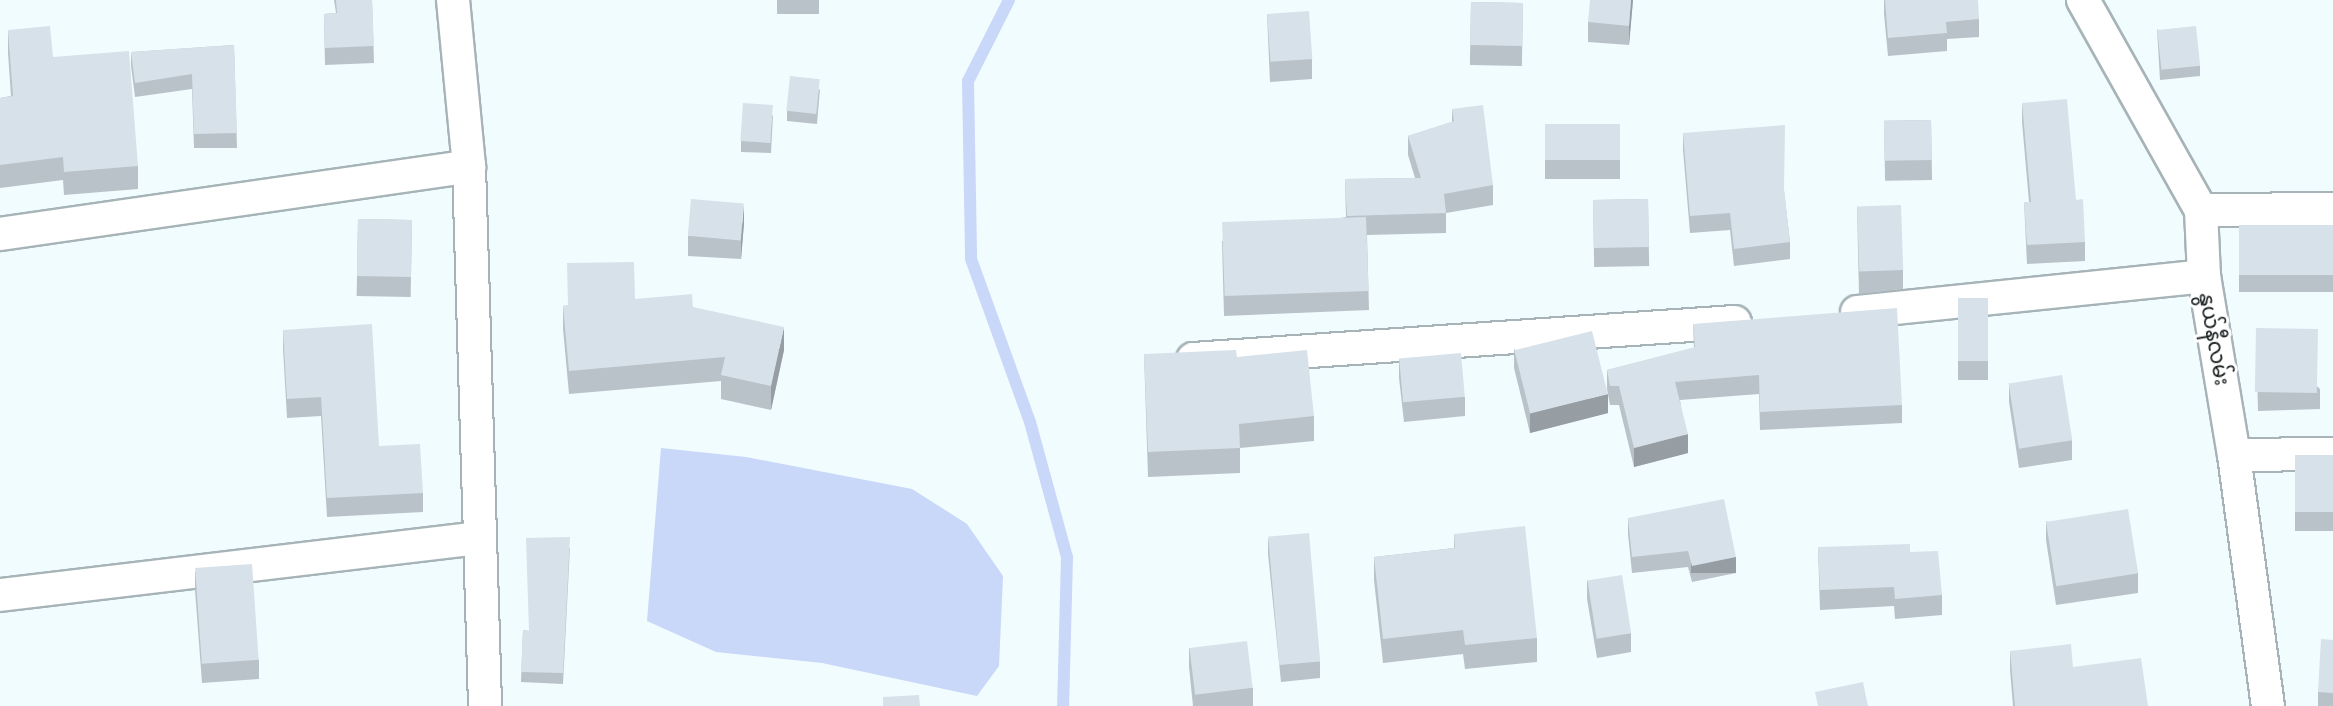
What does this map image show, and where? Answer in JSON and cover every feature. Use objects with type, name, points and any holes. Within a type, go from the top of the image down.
[{"type":"street","points":[[453,0],[469,166],[477,538],[485,706]]},
{"type":"street","name":"နွယ်နီလမ်း","points":[[2083,0],[2201,210],[2204,276],[2234,455],[2267,706]]},
{"type":"street","points":[[0,234],[469,166]]},
{"type":"street","points":[[2201,210],[2333,209]]},
{"type":"street","points":[[1833,315],[2204,276]]},
{"type":"street","points":[[1167,361],[1766,320]]},
{"type":"street","points":[[2234,455],[2333,454]]},
{"type":"street","points":[[0,595],[477,538]]},
{"type":"water","points":[[661,448],[746,457],[912,489],[967,524],[1003,576],[999,666],[977,696],[822,663],[716,652],[647,621]]},
{"type":"building","points":[[336,0],[372,0],[374,46],[325,48],[324,14],[337,13]]},
{"type":"building","points":[[1590,0],[1631,0],[1629,26],[1588,22]]},
{"type":"building","points":[[1885,0],[1978,0],[1979,19],[1946,22],[1947,33],[1888,38]]},
{"type":"building","points":[[1471,2],[1523,3],[1522,46],[1470,45]]},
{"type":"building","points":[[1309,11],[1312,59],[1270,62],[1267,14]]},
{"type":"building","points":[[50,26],[53,57],[129,51],[138,166],[64,172],[63,157],[0,165],[0,98],[13,96],[8,30]]},
{"type":"building","points":[[2196,26],[2200,66],[2161,70],[2157,30]]},
{"type":"building","points":[[234,45],[237,133],[194,134],[192,74],[135,83],[131,52]]},
{"type":"building","points":[[790,76],[820,79],[816,114],[786,111]]},
{"type":"building","points":[[2067,99],[2076,200],[2083,199],[2085,242],[2027,245],[2024,202],[2031,202],[2022,103]]},
{"type":"building","points":[[743,103],[773,105],[770,143],[740,141]]},
{"type":"building","points":[[1483,105],[1493,185],[1444,194],[1446,213],[1347,216],[1345,179],[1421,178],[1408,136],[1454,121],[1452,109]]},
{"type":"building","points":[[1931,120],[1932,160],[1885,161],[1884,121]]},
{"type":"building","points":[[1545,124],[1620,124],[1620,160],[1545,160]]},
{"type":"building","points":[[1785,125],[1784,189],[1790,242],[1734,249],[1730,213],[1690,216],[1683,133]]},
{"type":"building","points":[[691,199],[744,204],[741,240],[688,236]]},
{"type":"building","points":[[1648,199],[1649,247],[1594,248],[1593,200]]},
{"type":"building","points":[[1901,205],[1903,270],[1859,271],[1857,207]]},
{"type":"building","points":[[1366,217],[1369,291],[1225,296],[1222,222]]},
{"type":"building","points":[[358,219],[412,220],[411,277],[357,276]]},
{"type":"building","points":[[2239,225],[2333,225],[2333,275],[2239,275]]},
{"type":"building","points":[[634,262],[635,299],[692,294],[693,307],[784,327],[771,386],[721,375],[725,357],[569,371],[563,306],[568,305],[567,263]]},
{"type":"building","points":[[1958,298],[1988,298],[1988,361],[1958,361]]},
{"type":"building","points":[[1897,308],[1902,405],[1760,412],[1759,375],[1675,382],[1688,434],[1634,448],[1619,386],[1610,386],[1607,370],[1695,347],[1693,324]]},
{"type":"building","points":[[372,324],[379,446],[420,444],[423,493],[327,498],[321,397],[287,399],[283,330]]},
{"type":"building","points":[[2256,328],[2318,329],[2317,393],[2255,392]]},
{"type":"building","points":[[1592,331],[1608,394],[1530,413],[1514,350]]},
{"type":"building","points":[[1236,350],[1237,357],[1307,350],[1314,416],[1239,424],[1240,448],[1148,452],[1144,354]]},
{"type":"building","points":[[1461,353],[1465,397],[1403,402],[1399,358]]},
{"type":"building","points":[[2062,375],[2072,440],[2019,449],[2009,383]]},
{"type":"building","points":[[2295,455],[2333,455],[2333,512],[2295,512]]},
{"type":"building","points":[[1724,499],[1736,557],[1692,566],[1688,551],[1632,557],[1628,518]]},
{"type":"building","points":[[2128,509],[2138,573],[2056,586],[2046,522]]},
{"type":"building","points":[[1525,526],[1537,638],[1465,645],[1463,630],[1383,639],[1374,557],[1455,548],[1454,534]]},
{"type":"building","points":[[1309,533],[1320,662],[1279,665],[1268,537]]},
{"type":"building","points":[[570,537],[563,673],[521,672],[523,630],[529,631],[526,538]]},
{"type":"building","points":[[1910,544],[1910,552],[1938,551],[1942,595],[1895,599],[1894,587],[1820,590],[1818,547]]},
{"type":"building","points":[[252,564],[259,660],[202,664],[195,568]]},
{"type":"building","points":[[1622,575],[1631,633],[1597,639],[1587,580]]},
{"type":"building","points":[[2321,639],[2333,640],[2333,693],[2318,692]]},
{"type":"building","points":[[1247,641],[1253,688],[1195,695],[1189,648]]},
{"type":"building","points":[[2071,644],[2073,667],[2141,658],[2148,706],[2015,706],[2010,651]]},
{"type":"building","points":[[1863,682],[1868,706],[1818,706],[1815,692]]},
{"type":"building","points":[[919,695],[920,706],[883,706],[883,697]]},
{"type":"waterway","points":[[1009,0],[968,81],[971,259],[1030,422],[1067,557],[1063,706]]}]
